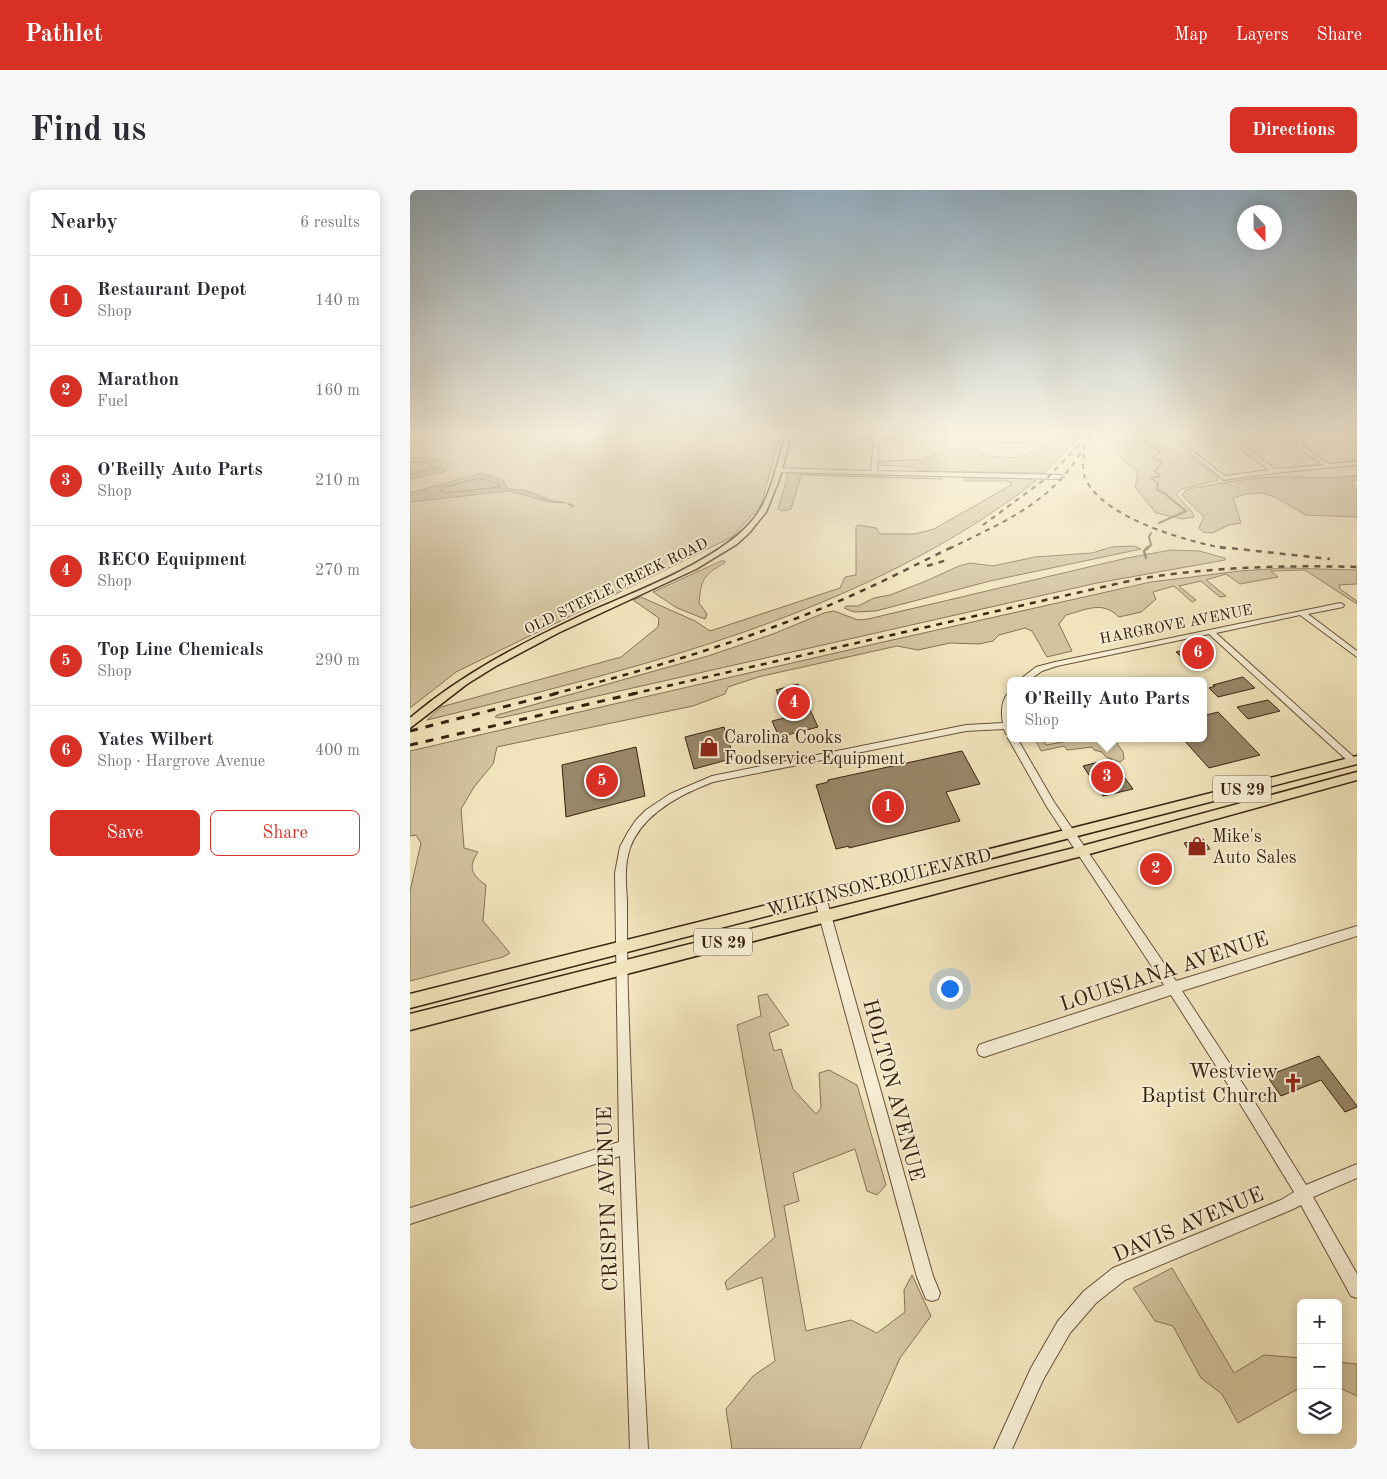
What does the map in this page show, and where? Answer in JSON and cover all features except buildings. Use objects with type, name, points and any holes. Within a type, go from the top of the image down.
[{"type":"main road","name":"OLD STEELE CREEK ROAD","points":[[410,724],[430,706],[466,680],[509,656],[674,576],[730,545],[746,532],[763,512],[769,495]]},
{"type":"main road","name":"WILKINSON BOULEVARD","points":[[410,1001],[1071,834],[1355,760]]},
{"type":"main road","name":"WILKINSON BOULEVARD","points":[[410,1022],[1082,851],[1357,776]]},
{"type":"street","name":"HARGROVE AVENUE","points":[[1028,677],[1039,669],[1055,664],[1340,605]]},
{"type":"street","points":[[1303,614],[1357,655]]},
{"type":"street","points":[[1212,633],[1355,760]]},
{"type":"street","points":[[1007,702],[1005,718],[1007,724]]},
{"type":"street","name":"CRISPIN AVENUE","points":[[639,1449],[626,1147],[620,947],[621,864],[625,846],[635,830],[649,815],[694,785],[712,779],[966,728],[1007,733]]},
{"type":"street","points":[[1015,742],[1071,834],[1173,988],[1304,1194],[1357,1290]]},
{"type":"street","name":"HOLTON AVENUE","points":[[820,897],[925,1277],[932,1293]]},
{"type":"street","name":"LOUISIANA AVENUE","points":[[984,1050],[1173,988],[1357,931]]},
{"type":"street","points":[[410,1216],[626,1147]]},
{"type":"street","name":"DAVIS AVENUE","points":[[1003,1449],[1050,1350],[1064,1327],[1090,1297],[1119,1274],[1286,1205],[1316,1187],[1357,1171]]},
{"type":"shaded area","points":[[410,495],[764,495],[761,505],[732,537],[456,672],[410,708]]},
{"type":"shaded area","points":[[782,495],[795,495],[791,509],[783,511],[778,509]]},
{"type":"shaded area","points":[[994,495],[1016,495],[968,528],[897,568],[822,602],[745,632],[587,680],[427,720],[441,707],[621,657],[658,627],[659,618],[633,600],[641,597],[695,621],[710,631],[840,588],[845,577],[856,575],[856,527],[858,525],[876,528],[880,534],[915,534],[934,529]]},
{"type":"shaded area","points":[[1141,495],[1177,495],[1194,517],[1182,519],[1156,513]]},
{"type":"shaded area","points":[[1182,495],[1244,495],[1233,498],[1241,523],[1229,525],[1212,533],[1203,532],[1199,528],[1204,517]]},
{"type":"shaded area","points":[[1268,495],[1357,495],[1357,517],[1306,515]]},
{"type":"shaded area","points":[[1134,546],[1141,549],[990,581],[876,611],[854,612],[844,608],[846,606],[858,606],[874,598],[890,595],[970,563],[993,566],[1035,557],[1092,553],[1112,547]]},
{"type":"shaded area","points":[[1171,550],[1199,551],[1225,558],[1225,560],[1097,583],[500,718],[495,717],[708,656],[773,634],[824,613],[834,611],[858,620],[868,619],[1127,558]]},
{"type":"shaded area","points":[[721,561],[725,561],[725,563],[708,574],[701,588],[699,603],[707,614],[705,619],[677,608],[653,592]]},
{"type":"shaded area","points":[[1285,568],[1357,570],[1357,584],[1339,585],[1340,589],[1357,601],[1357,604],[1305,570],[1271,571],[1278,577],[1240,584],[1226,574],[1206,580],[1226,596],[1220,597],[1201,581],[1179,586],[1196,600],[1192,602],[1174,586],[1153,592],[1156,599],[1141,612],[1119,617],[1106,609],[1094,608],[1066,615],[1059,624],[1072,651],[1047,657],[1032,631],[1025,628],[999,635],[993,641],[979,644],[950,643],[918,650],[897,646],[758,677],[728,687],[725,694],[693,706],[497,747],[493,764],[474,787],[461,809],[464,848],[478,852],[472,866],[474,874],[486,885],[483,921],[510,953],[503,957],[410,981],[410,891],[421,843],[416,835],[410,836],[410,751],[1151,582],[1240,571]]},
{"type":"shaded area","points":[[1036,742],[1044,742],[1046,745],[1063,742],[1116,742],[1123,752],[1124,759],[1120,762],[1106,757],[1102,752],[1094,750],[1092,747],[1067,750],[1064,746],[1041,751]]},
{"type":"shaded area","points":[[767,994],[789,1025],[769,1033],[774,1051],[781,1049],[793,1089],[816,1114],[821,1108],[819,1073],[829,1070],[857,1085],[886,1185],[877,1195],[867,1191],[855,1149],[793,1173],[799,1201],[784,1206],[806,1331],[851,1320],[877,1333],[905,1312],[904,1290],[912,1275],[931,1316],[900,1358],[860,1449],[732,1449],[726,1409],[753,1376],[775,1361],[762,1277],[727,1290],[725,1282],[775,1237],[737,1025],[761,1016],[758,996]]},
{"type":"shaded area","points":[[1172,1268],[1234,1373],[1264,1355],[1297,1358],[1297,1389],[1238,1423],[1222,1394],[1201,1378],[1173,1326],[1155,1321],[1133,1288]]},
{"type":"shaded area","points":[[1342,1362],[1357,1364],[1357,1396],[1342,1389]]},
{"type":"water","points":[[410,495],[475,495],[410,502]]},
{"type":"water","points":[[523,495],[537,495],[550,500],[567,503],[550,502]]},
{"type":"waterway","points":[[1159,523],[1186,511],[1166,495]]},
{"type":"waterway","points":[[569,504],[573,506]]},
{"type":"waterway","points":[[1147,549],[1151,545],[1149,537],[1151,533]]},
{"type":"waterway","points":[[1146,558],[1144,551],[1148,547]]},
{"type":"railway","points":[[983,525],[1024,495]]},
{"type":"railway","points":[[949,549],[1013,517],[1043,495]]},
{"type":"railway","points":[[1097,495],[1129,517],[1150,526],[1192,541],[1228,549]]},
{"type":"railway","points":[[553,694],[683,658],[779,625],[882,582],[952,547]]},
{"type":"railway","points":[[1220,547],[1330,559]]},
{"type":"railway","points":[[927,566],[947,560]]},
{"type":"railway","points":[[632,694],[1138,579],[1247,568],[1357,567]]},
{"type":"railway","points":[[410,731],[558,693]]},
{"type":"railway","points":[[410,745],[637,693]]},
{"type":"place","name":"Yates Wilbert","points":[[1198,653]]},
{"type":"place","name":"RECO Equipment","points":[[794,703]]},
{"type":"place","name":"Carolina Cooks Foodservice Equipment","points":[[709,747]]},
{"type":"place","name":"O'Reilly Auto Parts","points":[[1107,777]]},
{"type":"place","name":"Top Line Chemicals","points":[[602,781]]},
{"type":"place","name":"Restaurant Depot","points":[[888,807]]},
{"type":"place","name":"Mike's Auto Sales","points":[[1197,846]]},
{"type":"place","name":"Marathon","points":[[1156,869]]},
{"type":"place","name":"Westview Baptist Church","points":[[1293,1083]]}]
